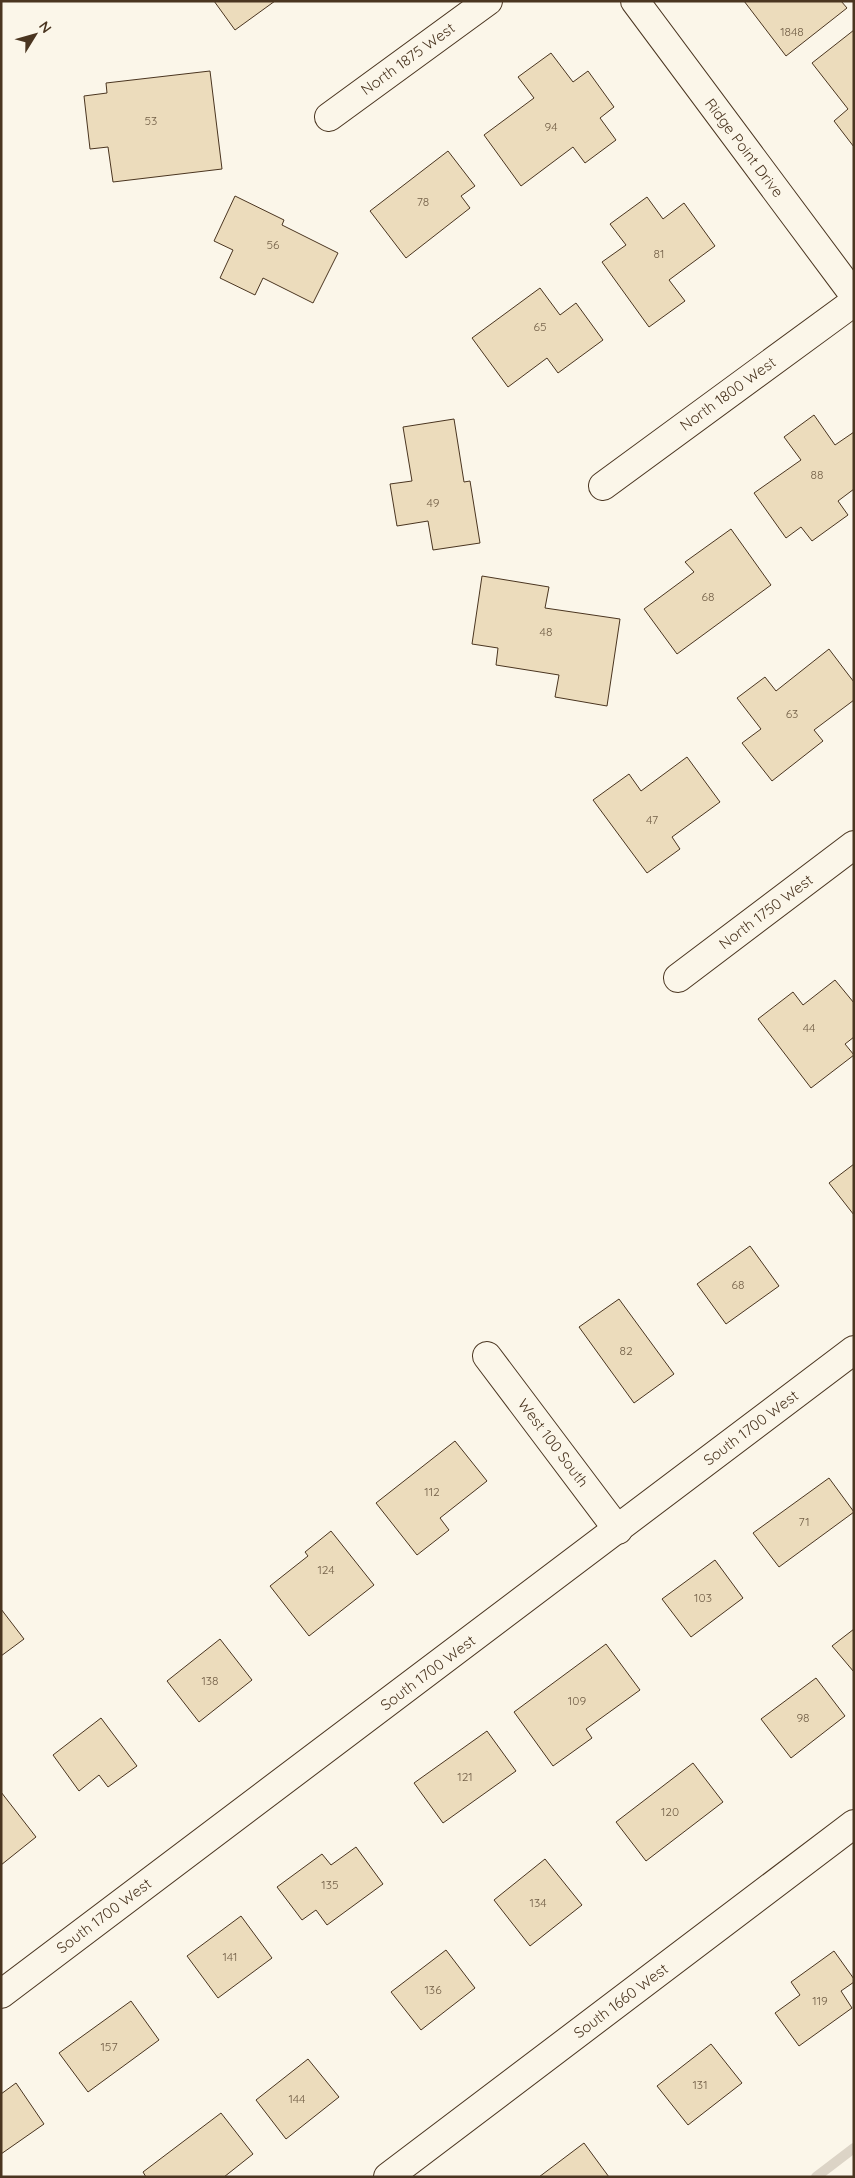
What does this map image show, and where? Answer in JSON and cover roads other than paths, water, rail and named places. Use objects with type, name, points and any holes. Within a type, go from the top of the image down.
[{"type":"street","name":"North 1875 West","points":[[329,117],[488,1]]},
{"type":"street","name":"Ridge Point Drive","points":[[634,1],[854,295]]},
{"type":"street","name":"North 1800 West","points":[[603,486],[854,302]]},
{"type":"street","name":"North 1750 West","points":[[678,978],[854,845]]},
{"type":"street","name":"South 1700 West","points":[[1,1994],[854,1350]]},
{"type":"street","name":"West 100 South","points":[[487,1356],[618,1530]]},
{"type":"street","name":"South 1660 West","points":[[388,2177],[854,1824]]},
{"type":"waterway","points":[[816,2177],[854,2148]]}]
